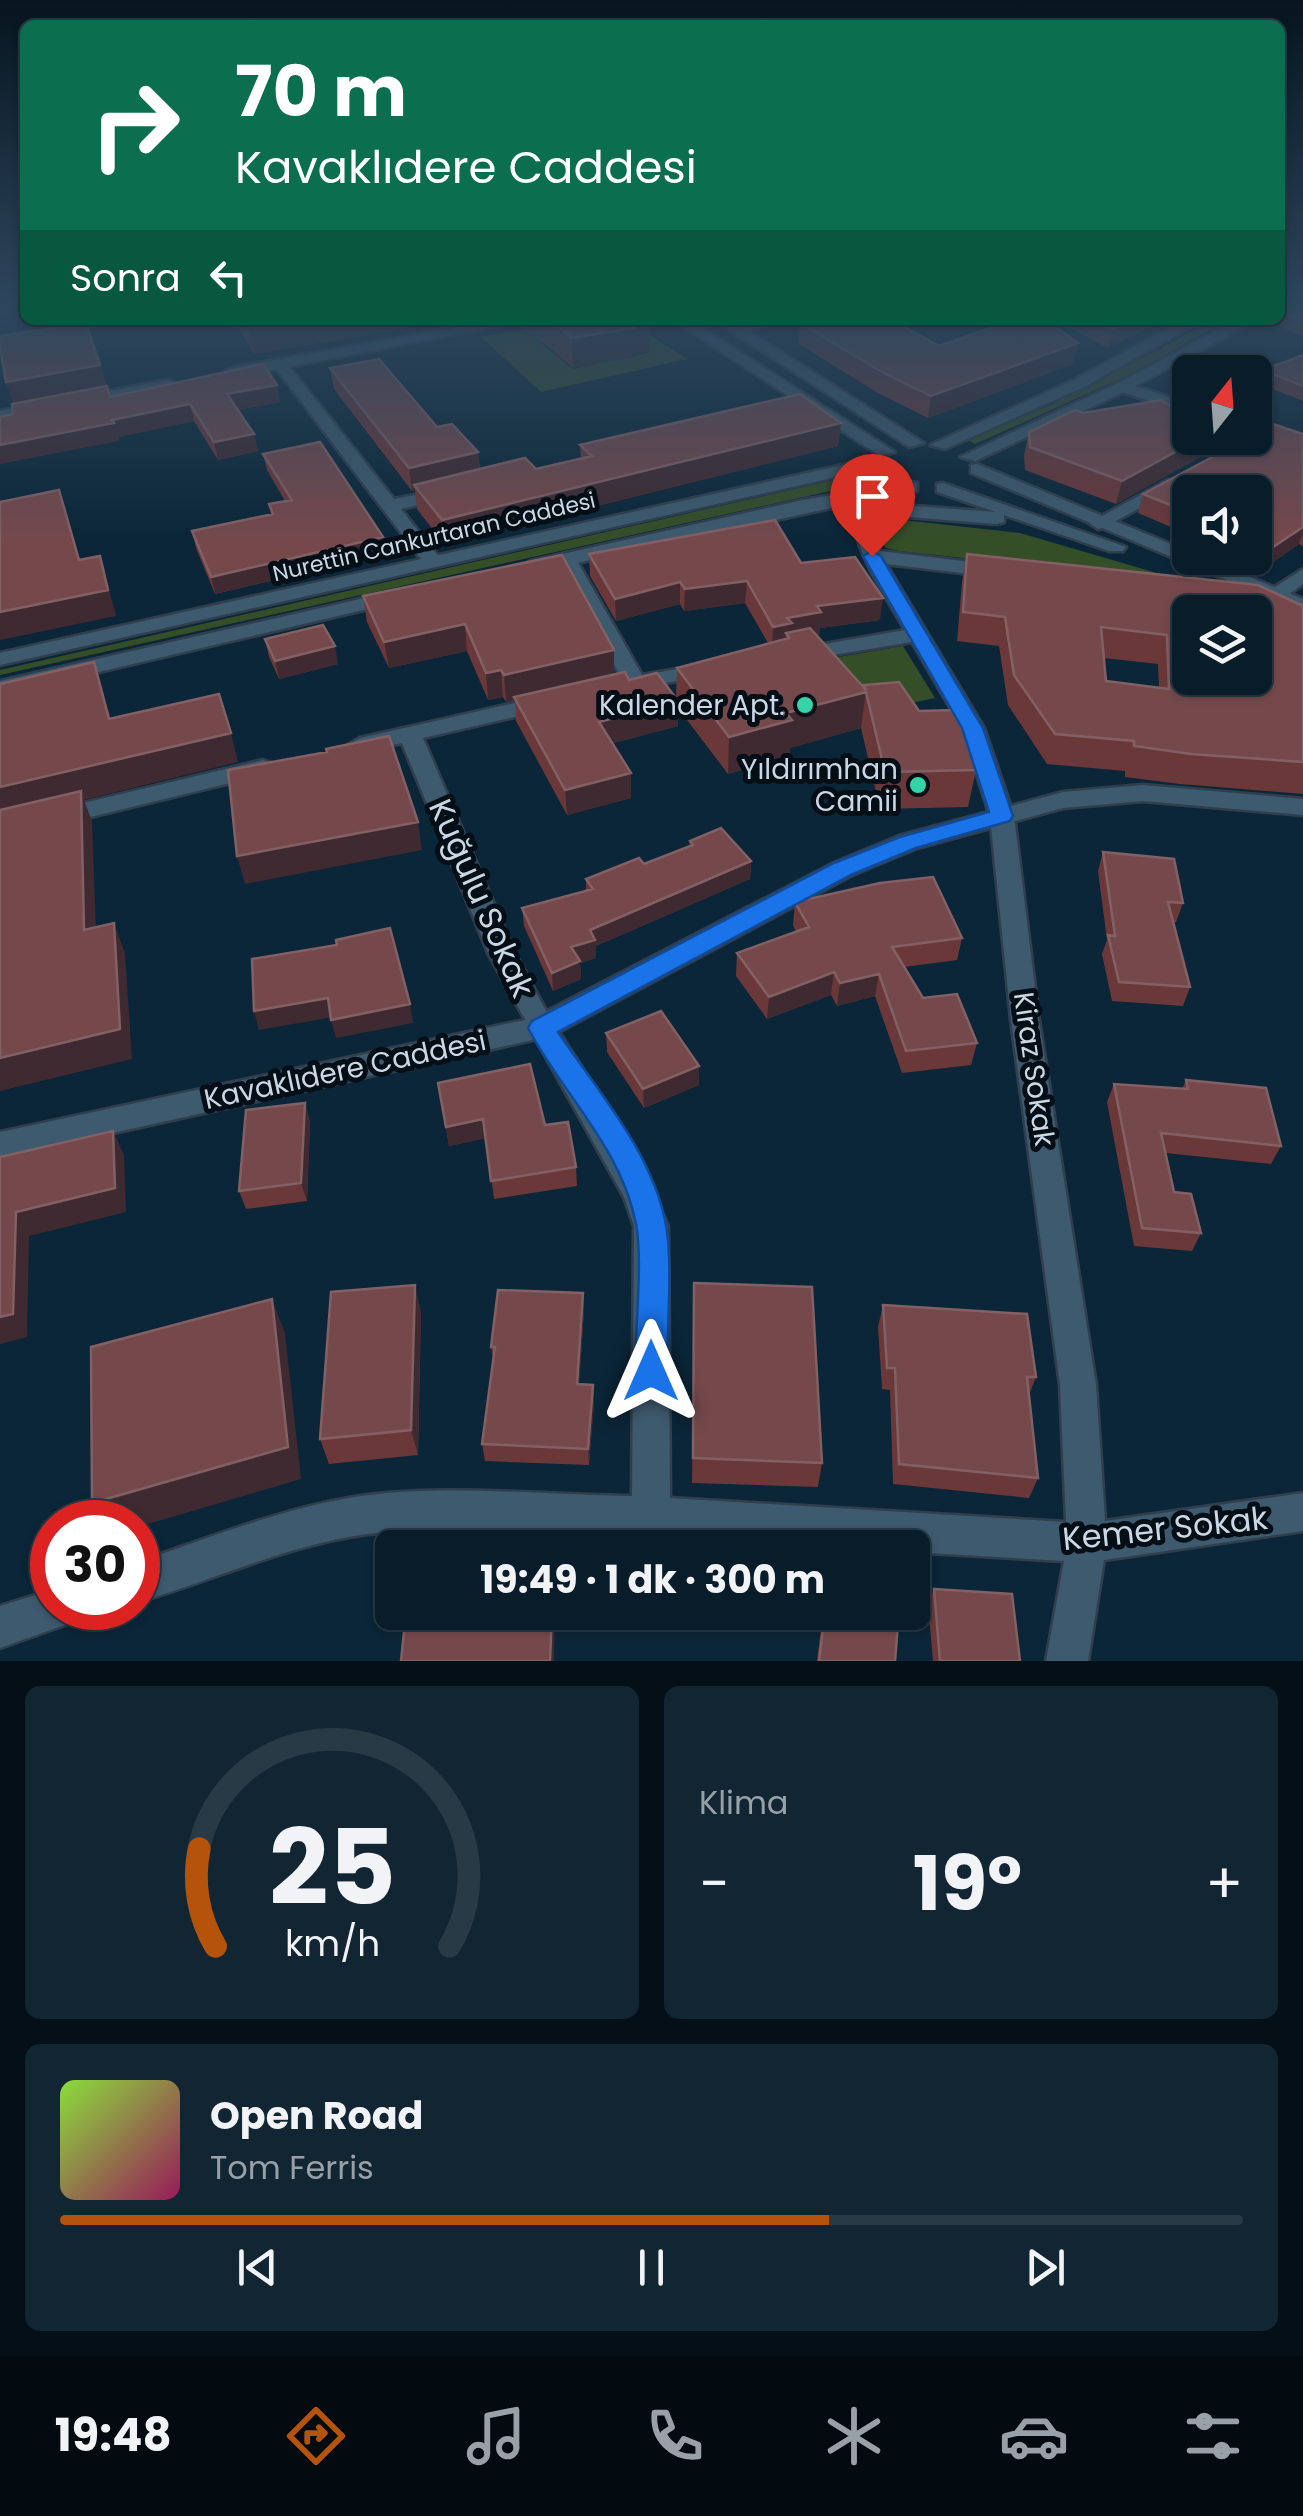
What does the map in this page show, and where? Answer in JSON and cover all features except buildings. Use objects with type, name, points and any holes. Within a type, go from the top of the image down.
[{"type":"street","points":[[0,416],[162,387]]},
{"type":"street","points":[[297,387],[433,562]]},
{"type":"street","points":[[783,387],[882,457],[888,476],[911,487]]},
{"type":"street","points":[[826,387],[915,443],[939,445],[1098,523],[1303,606]]},
{"type":"street","points":[[939,445],[1072,387]]},
{"type":"street","points":[[973,463],[1122,387],[1172,403]]},
{"type":"street","points":[[794,410],[813,406]]},
{"type":"street","points":[[1272,436],[1298,438]]},
{"type":"street","name":"Nurettin Cankurtaran Caddesi","points":[[0,659],[882,457],[915,443]]},
{"type":"street","points":[[943,488],[969,481],[973,463]]},
{"type":"street","points":[[1098,523],[1172,483]]},
{"type":"street","name":"Nurettin Cankurtaran Caddesi","points":[[509,572],[802,506],[911,487],[943,488]]},
{"type":"street","points":[[389,506],[466,488]]},
{"type":"street","points":[[943,488],[1210,583],[1274,596],[1303,575]]},
{"type":"street","points":[[802,506],[976,515],[1076,533]]},
{"type":"street","name":"Kiraz Sokak","points":[[859,507],[862,533],[872,556],[973,728],[1002,816],[1025,1020],[1078,1385],[1087,1543],[1067,1661]]},
{"type":"street","points":[[872,556],[1023,574]]},
{"type":"street","points":[[566,559],[635,683]]},
{"type":"street","name":"Nurettin Cankurtaran Caddesi","points":[[0,688],[414,592]]},
{"type":"street","points":[[768,660],[919,634]]},
{"type":"street","points":[[598,691],[730,666]]},
{"type":"street","points":[[335,750],[560,700]]},
{"type":"street","name":"Kuğulu Sokak","points":[[410,733],[488,924],[541,1028],[614,1137],[637,1180],[651,1226],[650,1516]]},
{"type":"street","points":[[0,831],[280,764]]},
{"type":"street","name":"Kavaklıdere Caddesi","points":[[0,1145],[541,1028],[843,869],[908,842],[1063,800],[1144,793],[1303,807]]},
{"type":"street","name":"Kemer Sokak","points":[[160,1575],[297,1530],[350,1517],[407,1512],[650,1516],[1087,1543],[1303,1512]]},
{"type":"street","points":[[0,1627],[30,1617]]},
{"type":"green space","points":[[535,387],[565,387],[541,392]]},
{"type":"green space","points":[[1087,387],[1103,387],[975,444],[966,439]]},
{"type":"green space","points":[[869,472],[880,480],[0,675],[0,670]]},
{"type":"green space","points":[[893,519],[1020,533],[1167,576],[1154,579],[899,551],[886,548],[880,540],[879,527]]},
{"type":"green space","points":[[903,646],[935,698],[859,714],[815,661]]},
{"type":"place","name":"Kalender Apt.","points":[[805,705]]},
{"type":"place","name":"Yıldırımhan Camii","points":[[918,785]]},
{"type":"route","points":[[651,1371],[651,1226],[637,1180],[614,1137],[541,1028],[843,869],[908,842],[1002,816],[973,728],[872,556]]}]
